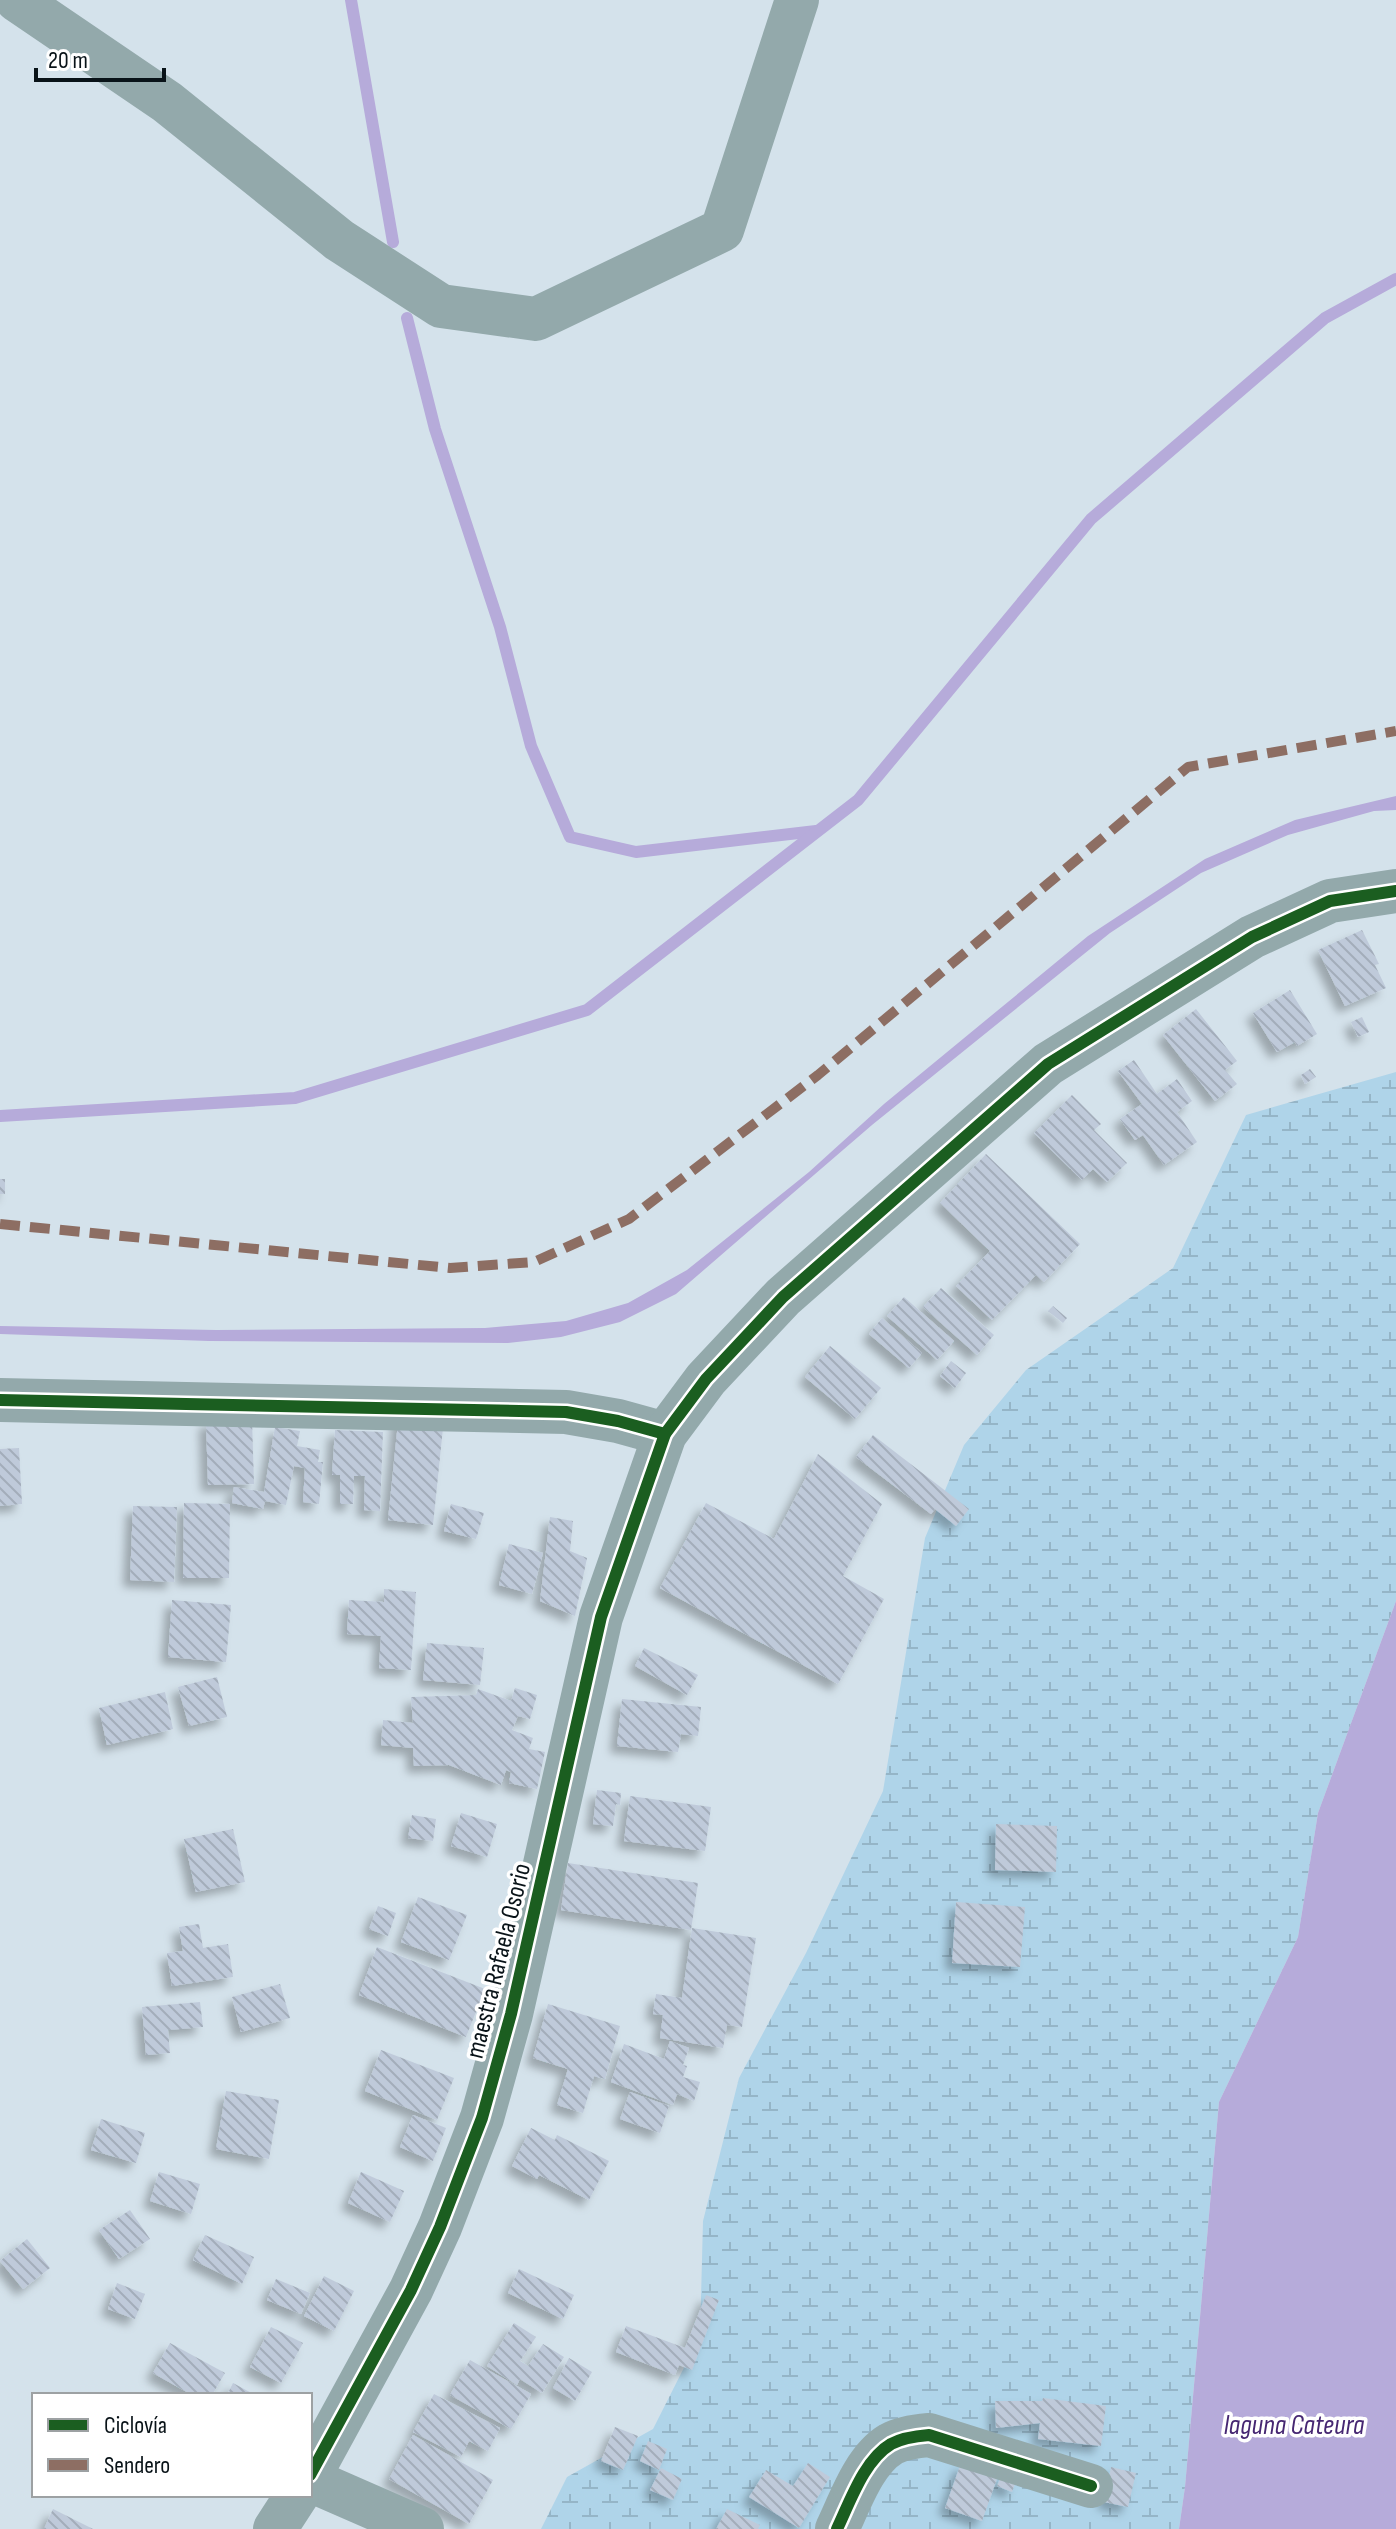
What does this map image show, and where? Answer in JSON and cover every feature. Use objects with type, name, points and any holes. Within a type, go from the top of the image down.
[{"type":"street","points":[[17,0],[167,102],[339,240],[441,306],[536,319],[722,230],[797,0]]},
{"type":"street","name":"maestra Rafaela Osorio","points":[[312,2473],[411,2290],[440,2227],[482,2118],[511,2014],[601,1617],[665,1434],[706,1379],[783,1297],[1048,1064],[1252,937],[1330,901],[1396,891]]},
{"type":"street","points":[[0,1400],[566,1412],[618,1421],[665,1434]]},
{"type":"street","points":[[837,2529],[865,2472],[890,2444],[914,2437],[929,2435],[1091,2486]]},
{"type":"street","points":[[312,2478],[422,2529]]},
{"type":"green space","points":[[1396,1072],[1396,1601],[1318,1813],[1298,1937],[1219,2102],[1179,2529],[541,2529],[567,2477],[653,2429],[700,2336],[703,2221],[739,2078],[806,1953],[883,1791],[925,1538],[964,1445],[1026,1370],[1173,1268],[1246,1115]]},
{"type":"water","points":[[1396,796],[1396,810],[1374,811],[1288,835],[1201,873],[1110,933],[872,1125],[676,1294],[620,1322],[561,1337],[508,1343],[209,1341],[0,1334],[0,1326],[216,1330],[485,1328],[566,1321],[628,1303],[687,1270],[809,1172],[884,1104],[1088,936],[1205,859],[1295,820]]},
{"type":"water","name":"laguna Cateura","points":[[1396,1601],[1396,2529],[1179,2529],[1219,2102],[1298,1937],[1318,1813]]},
{"type":"building","points":[[1362,930],[1379,964],[1375,965],[1386,988],[1345,1006],[1318,950]]},
{"type":"building","points":[[1290,990],[1317,1034],[1297,1046],[1295,1042],[1277,1052],[1253,1013]]},
{"type":"building","points":[[1196,1009],[1237,1061],[1225,1070],[1237,1084],[1215,1101],[1163,1035]]},
{"type":"building","points":[[1362,1017],[1369,1032],[1358,1037],[1351,1022]]},
{"type":"building","points":[[1134,1060],[1157,1094],[1177,1079],[1192,1101],[1177,1112],[1197,1142],[1164,1165],[1143,1135],[1135,1140],[1120,1119],[1142,1104],[1118,1071]]},
{"type":"building","points":[[1310,1069],[1316,1077],[1305,1084],[1301,1075]]},
{"type":"building","points":[[1072,1095],[1101,1124],[1094,1130],[1127,1163],[1107,1182],[1093,1169],[1082,1180],[1034,1133]]},
{"type":"building","points":[[986,1154],[1080,1244],[1044,1282],[1036,1275],[992,1320],[956,1286],[990,1251],[940,1203]]},
{"type":"building","points":[[0,1179],[5,1179],[5,1194],[0,1194]]},
{"type":"building","points":[[941,1288],[994,1335],[977,1355],[923,1307]]},
{"type":"building","points":[[904,1297],[954,1341],[937,1360],[887,1316]]},
{"type":"building","points":[[1053,1306],[1067,1318],[1063,1323],[1048,1311]]},
{"type":"building","points":[[882,1318],[922,1353],[909,1368],[869,1334]]},
{"type":"building","points":[[830,1346],[881,1388],[855,1419],[805,1377]]},
{"type":"building","points":[[951,1361],[966,1373],[955,1388],[940,1376]]},
{"type":"building","points":[[399,1413],[444,1418],[433,1525],[388,1520]]},
{"type":"building","points":[[252,1420],[254,1484],[208,1485],[206,1421]]},
{"type":"building","points":[[275,1427],[300,1431],[297,1446],[320,1450],[318,1462],[323,1462],[319,1504],[303,1502],[305,1468],[294,1466],[286,1505],[265,1501],[263,1509],[232,1503],[234,1487],[264,1492]]},
{"type":"building","points":[[335,1430],[383,1432],[380,1511],[364,1510],[365,1476],[354,1476],[353,1504],[340,1504],[340,1475],[332,1475]]},
{"type":"building","points":[[873,1435],[969,1509],[956,1526],[935,1509],[931,1514],[856,1457]]},
{"type":"building","points":[[19,1448],[22,1504],[0,1506],[0,1449]]},
{"type":"building","points":[[818,1454],[882,1504],[843,1576],[884,1599],[838,1684],[660,1588],[706,1503],[774,1539]]},
{"type":"building","points":[[184,1503],[230,1504],[229,1578],[183,1578]]},
{"type":"building","points":[[451,1504],[484,1513],[476,1539],[444,1531]]},
{"type":"building","points":[[133,1506],[177,1507],[174,1582],[130,1580]]},
{"type":"building","points":[[550,1517],[573,1521],[570,1551],[587,1558],[575,1616],[540,1601]]},
{"type":"building","points":[[509,1544],[543,1553],[532,1594],[499,1585]]},
{"type":"building","points":[[384,1589],[416,1592],[411,1670],[379,1668],[381,1636],[347,1634],[349,1600],[384,1602]]},
{"type":"building","points":[[172,1600],[231,1605],[226,1662],[168,1657]]},
{"type":"building","points":[[427,1643],[484,1648],[480,1685],[423,1680]]},
{"type":"building","points":[[644,1648],[698,1675],[687,1695],[635,1666]]},
{"type":"building","points":[[217,1677],[227,1717],[189,1726],[178,1687]]},
{"type":"building","points":[[515,1688],[537,1695],[530,1719],[518,1716],[512,1730],[533,1738],[529,1749],[545,1752],[537,1789],[509,1783],[511,1772],[506,1770],[501,1785],[449,1765],[414,1766],[413,1748],[381,1745],[383,1720],[413,1723],[411,1697],[476,1695],[478,1689],[511,1701]]},
{"type":"building","points":[[165,1692],[173,1729],[107,1745],[99,1708]]},
{"type":"building","points":[[622,1699],[701,1707],[698,1736],[681,1734],[678,1752],[617,1746]]},
{"type":"building","points":[[597,1790],[621,1793],[613,1826],[593,1824]]},
{"type":"building","points":[[630,1796],[711,1807],[705,1851],[624,1841]]},
{"type":"building","points":[[461,1813],[497,1824],[487,1857],[451,1846]]},
{"type":"building","points":[[412,1815],[436,1819],[433,1841],[408,1838]]},
{"type":"building","points":[[996,1824],[1057,1826],[1056,1872],[995,1870]]},
{"type":"building","points":[[233,1829],[245,1882],[196,1892],[184,1839]]},
{"type":"building","points":[[568,1863],[698,1883],[691,1930],[561,1910]]},
{"type":"building","points":[[418,1897],[467,1915],[449,1960],[401,1942]]},
{"type":"building","points":[[956,1902],[1025,1907],[1020,1967],[952,1963]]},
{"type":"building","points":[[378,1906],[396,1913],[388,1936],[369,1929]]},
{"type":"building","points":[[199,1924],[203,1948],[228,1944],[233,1977],[172,1986],[167,1953],[183,1951],[179,1927]]},
{"type":"building","points":[[692,1928],[756,1938],[742,2027],[727,2025],[723,2048],[660,2038],[663,2015],[653,2014],[656,1994],[682,1998]]},
{"type":"building","points":[[377,1947],[485,1989],[466,2037],[359,1995]]},
{"type":"building","points":[[280,1984],[290,2018],[241,2032],[232,1997]]},
{"type":"building","points":[[200,2002],[203,2027],[168,2030],[170,2053],[146,2055],[142,2007]]},
{"type":"building","points":[[548,2004],[620,2026],[605,2079],[594,2076],[583,2113],[557,2105],[568,2069],[533,2058]]},
{"type":"building","points":[[670,2041],[689,2048],[683,2065],[687,2066],[683,2077],[700,2082],[694,2101],[677,2094],[673,2105],[611,2082],[624,2044],[664,2059]]},
{"type":"building","points":[[381,2050],[454,2078],[437,2120],[365,2091]]},
{"type":"building","points":[[226,2091],[279,2100],[269,2159],[216,2149]]},
{"type":"building","points":[[630,2092],[669,2106],[660,2133],[620,2119]]},
{"type":"building","points":[[413,2115],[446,2128],[433,2161],[400,2147]]},
{"type":"building","points":[[101,2119],[145,2133],[136,2163],[91,2150]]},
{"type":"building","points":[[531,2128],[555,2140],[557,2135],[609,2161],[589,2200],[539,2175],[537,2179],[512,2166]]},
{"type":"building","points":[[159,2172],[200,2184],[191,2214],[150,2201]]},
{"type":"building","points":[[361,2172],[404,2191],[390,2222],[348,2203]]},
{"type":"building","points":[[130,2210],[150,2239],[119,2259],[99,2230]]},
{"type":"building","points":[[205,2235],[254,2257],[242,2284],[193,2260]]},
{"type":"building","points":[[27,2239],[50,2268],[23,2289],[0,2261]]},
{"type":"building","points":[[519,2269],[574,2295],[563,2319],[508,2293]]},
{"type":"building","points":[[324,2276],[354,2291],[334,2331],[304,2316]]},
{"type":"building","points":[[276,2279],[310,2293],[301,2314],[267,2300]]},
{"type":"building","points":[[117,2283],[145,2294],[135,2319],[108,2309]]},
{"type":"building","points":[[706,2295],[719,2300],[692,2370],[679,2365],[675,2375],[616,2352],[626,2326],[685,2348]]},
{"type":"building","points":[[514,2323],[536,2337],[520,2361],[528,2366],[543,2344],[564,2357],[542,2393],[520,2379],[517,2385],[487,2366]]},
{"type":"building","points":[[271,2327],[303,2343],[281,2383],[250,2367]]},
{"type":"building","points":[[170,2343],[225,2373],[213,2393],[188,2393],[153,2373]]},
{"type":"building","points":[[569,2358],[592,2372],[575,2401],[553,2388]]},
{"type":"building","points":[[470,2360],[531,2394],[511,2429],[450,2395]]},
{"type":"building","points":[[233,2383],[251,2393],[228,2393]]},
{"type":"building","points":[[434,2394],[500,2428],[488,2451],[469,2441],[461,2457],[413,2432]]},
{"type":"building","points":[[1043,2398],[1106,2406],[1101,2446],[1038,2439],[1040,2423],[996,2428],[995,2401],[1042,2401]]},
{"type":"building","points":[[615,2427],[638,2436],[623,2470],[601,2461]]},
{"type":"building","points":[[413,2435],[493,2480],[469,2524],[389,2479]]},
{"type":"building","points":[[648,2441],[667,2449],[659,2470],[640,2461]]},
{"type":"building","points":[[808,2463],[830,2477],[799,2528],[749,2497],[766,2470],[793,2486]]},
{"type":"building","points":[[961,2463],[998,2476],[982,2521],[945,2508]]},
{"type":"building","points":[[1111,2467],[1136,2473],[1128,2507],[1104,2502]]},
{"type":"building","points":[[661,2468],[682,2479],[673,2500],[650,2490]]},
{"type":"building","points":[[1002,2474],[1017,2479],[1012,2492],[997,2486]]},
{"type":"building","points":[[53,2509],[93,2529],[44,2529]]},
{"type":"building","points":[[727,2509],[760,2525],[758,2529],[716,2529]]},
{"type":"waterway","points":[[351,0],[393,242]]},
{"type":"waterway","points":[[0,1116],[295,1098],[587,1010],[858,800],[1091,519],[1325,318],[1396,279]]},
{"type":"waterway","points":[[407,318],[435,429],[500,627],[531,746],[570,837],[636,852],[816,831]]},
{"type":"marked path","points":[[0,1224],[450,1268],[534,1262],[629,1219],[818,1075],[1188,767],[1396,731]]},
{"type":"cycle path","points":[[312,2471],[411,2290],[440,2227],[482,2118],[511,2014],[601,1617],[665,1434],[706,1379],[783,1297],[1048,1064],[1252,937],[1330,901],[1396,891]]},
{"type":"cycle path","points":[[0,1400],[566,1412],[618,1421],[665,1434]]},
{"type":"cycle path","points":[[837,2529],[873,2460],[891,2444],[915,2437],[929,2435],[1091,2486]]}]
